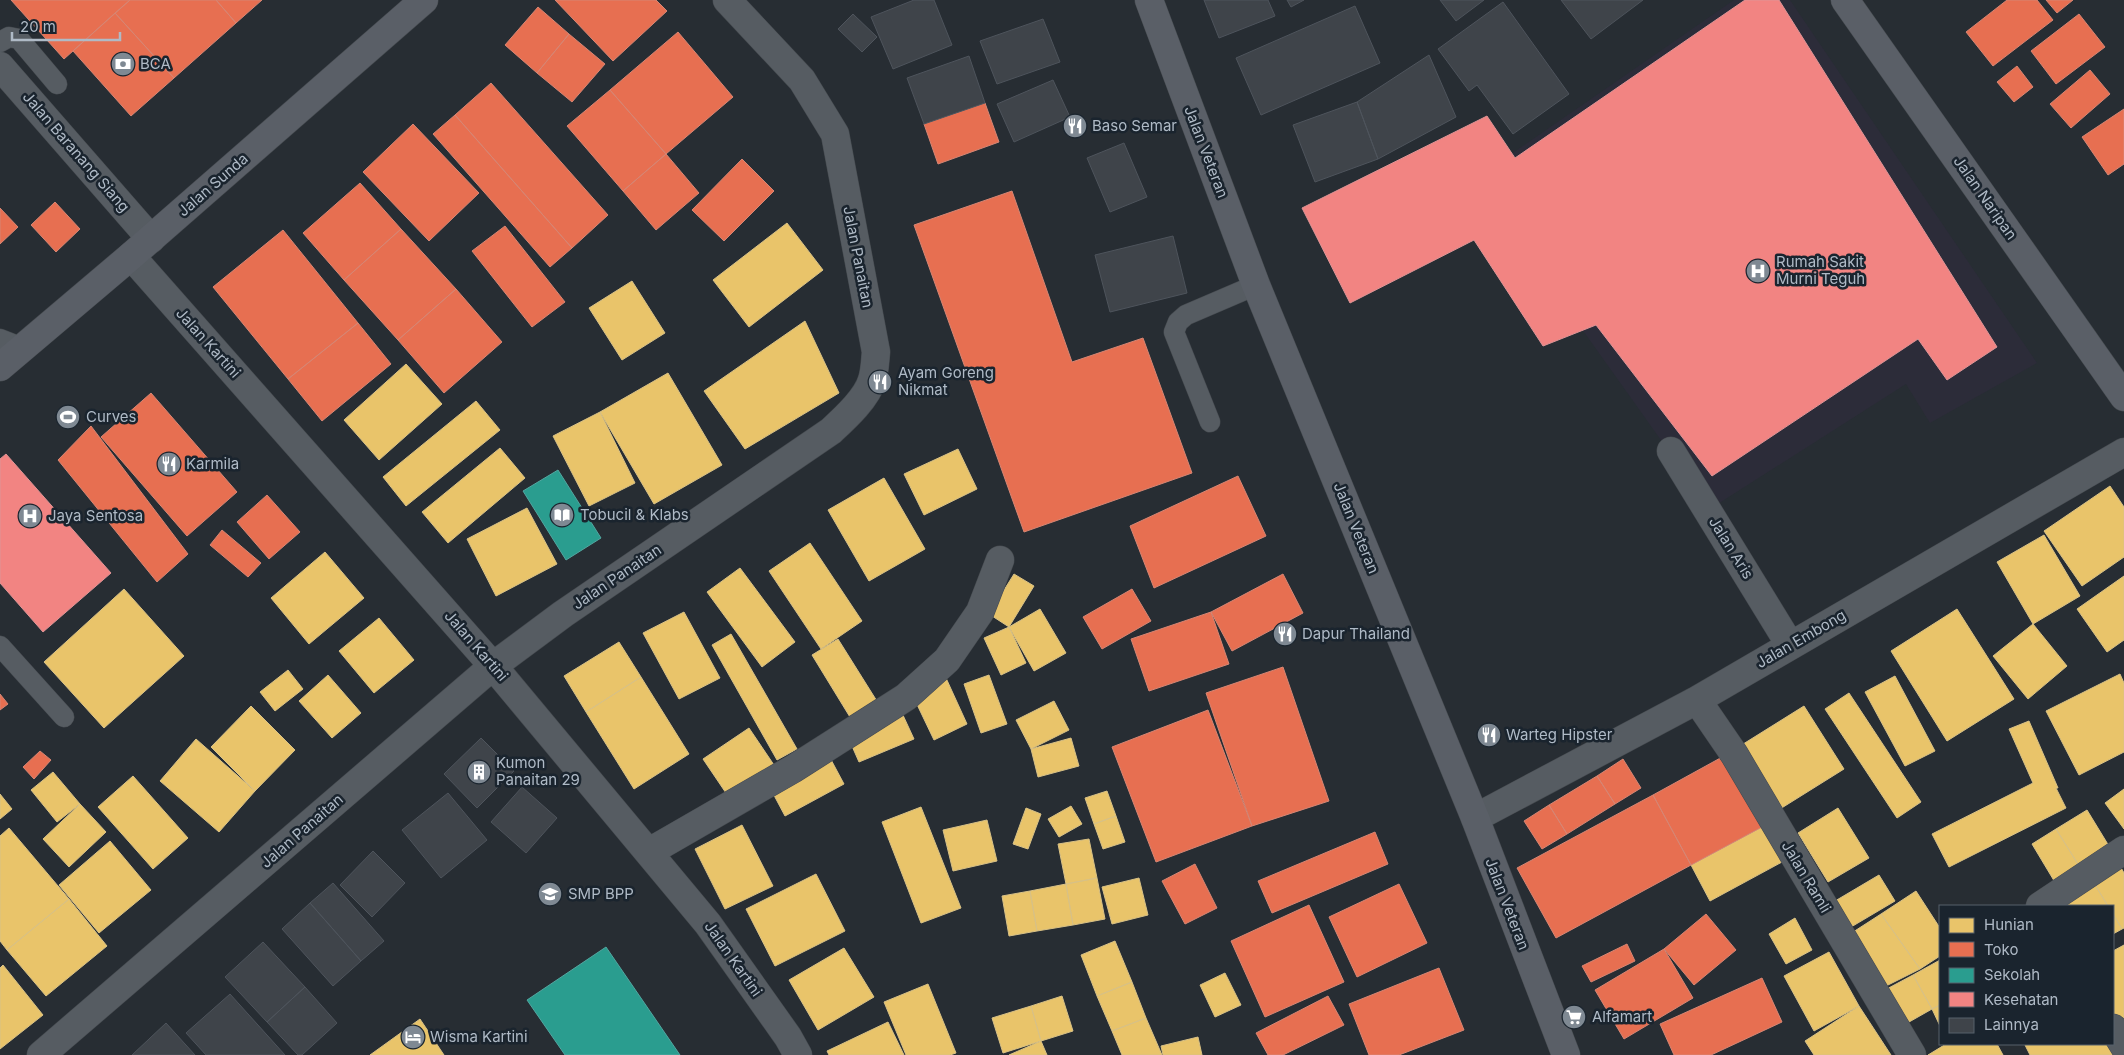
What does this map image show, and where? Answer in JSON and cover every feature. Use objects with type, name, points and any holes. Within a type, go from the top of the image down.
[{"type":"main road","name":"Jalan Sunda","points":[[0,367],[11,344],[131,256],[424,0]]},
{"type":"main road","name":"Jalan Veteran","points":[[1149,0],[1256,285],[1475,818],[1566,1055]]},
{"type":"main road","name":"Jalan Naripan","points":[[1845,0],[2124,397]]},
{"type":"street","name":"Jalan Panaitan","points":[[41,1055],[494,666],[563,614],[831,431],[849,414],[872,381],[876,352],[835,134],[802,80],[727,0]]},
{"type":"street","name":"Jalan Baranang Siang","points":[[0,66],[151,239]]},
{"type":"street","name":"Jalan Kartini","points":[[131,256],[494,666],[708,924],[788,1036],[798,1055]]},
{"type":"street","name":"Jalan Aris","points":[[1671,452],[1790,645]]},
{"type":"street","name":"Jalan Embong","points":[[1475,818],[1697,700],[2124,452]]},
{"type":"street","points":[[649,852],[801,763],[906,696],[947,660],[980,612],[1000,560]]},
{"type":"street","name":"Jalan Ramli","points":[[1697,700],[1734,754],[1912,1055]]},
{"type":"street","points":[[2042,905],[2124,850]]},
{"type":"street","points":[[2114,1030],[2124,1046]]},
{"type":"lane","points":[[0,42],[9,38],[19,39],[57,84]]},
{"type":"lane","points":[[1210,422],[1174,332],[1178,322],[1186,315],[1256,285]]},
{"type":"lane","points":[[0,646],[64,716]]},
{"type":"shaded area","name":"Rumah Sakit Murni Teguh","points":[[1734,0],[1790,0],[2037,363],[1930,423],[1906,384],[1710,509],[1475,179]]},
{"type":"building: Hunian","points":[[787,223],[823,270],[749,327],[713,280]]},
{"type":"building: Hunian","points":[[632,281],[665,333],[622,360],[589,308]]},
{"type":"building: Hunian","points":[[805,321],[839,393],[745,449],[704,391]]},
{"type":"building: Hunian","points":[[406,364],[442,404],[379,460],[344,420]]},
{"type":"building: Hunian","points":[[668,373],[722,465],[654,504],[600,412]]},
{"type":"building: Hunian","points":[[476,401],[500,430],[406,506],[383,477]]},
{"type":"building: Hunian","points":[[600,412],[635,483],[589,506],[553,436]]},
{"type":"building: Hunian","points":[[500,448],[525,478],[448,543],[422,512]]},
{"type":"building: Hunian","points":[[958,449],[977,489],[924,515],[904,474]]},
{"type":"building: Hunian","points":[[884,478],[925,549],[869,581],[828,510]]},
{"type":"building: Hunian","points":[[2110,486],[2124,507],[2124,557],[2082,586],[2044,531]]},
{"type":"building: Hunian","points":[[527,508],[557,564],[496,596],[467,539]]},
{"type":"building: Hunian","points":[[2044,535],[2080,596],[2033,624],[1997,562]]},
{"type":"building: Hunian","points":[[810,543],[862,621],[821,649],[769,571]]},
{"type":"building: Hunian","points":[[325,552],[364,598],[309,644],[271,598]]},
{"type":"building: Hunian","points":[[740,568],[795,642],[762,667],[707,592]]},
{"type":"building: Hunian","points":[[1014,574],[1034,586],[1009,627],[989,614]]},
{"type":"building: Hunian","points":[[2124,576],[2124,640],[2107,652],[2077,609]]},
{"type":"building: Hunian","points":[[124,589],[184,656],[104,728],[44,662]]},
{"type":"building: Hunian","points":[[1040,609],[1066,653],[1034,671],[1009,627]]},
{"type":"building: Hunian","points":[[1957,609],[2014,699],[1947,741],[1891,651]]},
{"type":"building: Hunian","points":[[684,612],[720,678],[679,699],[643,633]]},
{"type":"building: Hunian","points":[[379,618],[414,660],[374,693],[339,651]]},
{"type":"building: Hunian","points":[[2033,624],[2067,666],[2028,699],[1993,656]]},
{"type":"building: Hunian","points":[[1009,627],[1026,663],[1001,675],[984,638]]},
{"type":"building: Hunian","points":[[731,634],[797,749],[777,760],[712,645]]},
{"type":"building: Hunian","points":[[838,639],[880,706],[853,722],[812,655]]},
{"type":"building: Hunian","points":[[619,642],[641,677],[586,712],[564,676]]},
{"type":"building: Hunian","points":[[288,670],[303,689],[275,711],[260,692]]},
{"type":"building: Hunian","points":[[2120,674],[2124,683],[2124,752],[2079,775],[2046,711]]},
{"type":"building: Hunian","points":[[328,675],[361,713],[332,738],[299,701]]},
{"type":"building: Hunian","points":[[989,675],[1007,724],[981,733],[964,684]]},
{"type":"building: Hunian","points":[[1895,676],[1935,751],[1905,766],[1865,692]]},
{"type":"building: Hunian","points":[[641,677],[689,754],[634,789],[586,712]]},
{"type":"building: Hunian","points":[[946,678],[967,724],[934,740],[912,694]]},
{"type":"building: Hunian","points":[[1849,693],[1921,802],[1897,818],[1825,709]]},
{"type":"building: Hunian","points":[[1054,701],[1069,730],[1031,749],[1016,720]]},
{"type":"building: Hunian","points":[[251,706],[295,750],[255,791],[211,747]]},
{"type":"building: Hunian","points":[[1804,706],[1844,769],[1780,809],[1740,746]]},
{"type":"building: Hunian","points":[[902,713],[914,739],[859,762],[848,737]]},
{"type":"building: Hunian","points":[[2029,721],[2066,808],[1949,867],[1932,834],[2033,783],[2009,729]]},
{"type":"building: Hunian","points":[[749,728],[774,765],[728,796],[703,759]]},
{"type":"building: Hunian","points":[[1071,738],[1079,766],[1038,777],[1031,749]]},
{"type":"building: Hunian","points":[[196,739],[255,791],[219,832],[160,781]]},
{"type":"building: Hunian","points":[[828,754],[844,784],[785,816],[768,784]]},
{"type":"building: Hunian","points":[[53,772],[80,804],[57,822],[31,790]]},
{"type":"building: Hunian","points":[[133,776],[188,838],[153,869],[98,807]]},
{"type":"building: Hunian","points":[[2124,789],[2124,829],[2105,803]]},
{"type":"building: Hunian","points":[[1107,791],[1116,816],[1094,824],[1085,798]]},
{"type":"building: Hunian","points":[[0,794],[12,809],[0,819]]},
{"type":"building: Hunian","points":[[80,804],[106,832],[69,867],[43,839]]},
{"type":"building: Hunian","points":[[1071,806],[1082,824],[1059,837],[1048,819]]},
{"type":"building: Hunian","points":[[921,807],[961,908],[921,923],[882,822]]},
{"type":"building: Hunian","points":[[1026,808],[1041,814],[1028,849],[1013,844]]},
{"type":"building: Hunian","points":[[1838,808],[1869,858],[1828,882],[1798,833]]},
{"type":"building: Hunian","points":[[2087,810],[2112,851],[2081,869],[2056,829]]},
{"type":"building: Hunian","points":[[1116,816],[1125,842],[1103,849],[1094,824]]},
{"type":"building: Hunian","points":[[987,820],[997,861],[953,871],[943,830]]},
{"type":"building: Hunian","points":[[742,825],[773,886],[725,909],[695,849]]},
{"type":"building: Hunian","points":[[1762,827],[1782,862],[1710,901],[1691,865]]},
{"type":"building: Hunian","points":[[9,828],[69,899],[7,950],[0,941],[0,836]]},
{"type":"building: Hunian","points":[[2056,829],[2081,869],[2056,884],[2032,844]]},
{"type":"building: Hunian","points":[[1089,839],[1097,878],[1066,884],[1058,844]]},
{"type":"building: Hunian","points":[[110,841],[151,890],[99,933],[59,885]]},
{"type":"building: Hunian","points":[[2119,864],[2124,873],[2124,928],[2122,929],[2114,916],[2114,905],[2107,905],[2092,880]]},
{"type":"building: Hunian","points":[[816,874],[845,931],[775,966],[746,909]]},
{"type":"building: Hunian","points":[[1879,875],[1895,901],[1846,930],[1830,904]]},
{"type":"building: Hunian","points":[[1097,878],[1105,919],[1073,925],[1066,884]]},
{"type":"building: Hunian","points":[[1139,878],[1148,915],[1112,924],[1102,887]]},
{"type":"building: Hunian","points":[[2092,880],[2107,905],[2049,905]]},
{"type":"building: Hunian","points":[[1066,884],[1073,925],[1037,931],[1030,891]]},
{"type":"building: Hunian","points":[[1030,891],[1037,931],[1009,936],[1002,896]]},
{"type":"building: Hunian","points":[[1916,891],[1939,926],[1939,957],[1920,969],[1881,914]]},
{"type":"building: Hunian","points":[[69,899],[107,946],[46,996],[7,950]]},
{"type":"building: Hunian","points":[[1881,914],[1920,969],[1886,986],[1850,934]]},
{"type":"building: Hunian","points":[[2114,916],[2122,929],[2114,933]]},
{"type":"building: Hunian","points":[[1795,918],[1812,950],[1786,964],[1769,934]]},
{"type":"building: Hunian","points":[[1115,941],[1132,982],[1097,996],[1081,955]]},
{"type":"building: Hunian","points":[[2124,945],[2124,1041],[2114,1024],[2114,950]]},
{"type":"building: Hunian","points":[[844,948],[874,997],[818,1030],[789,980]]},
{"type":"building: Hunian","points":[[1829,952],[1859,1006],[1814,1031],[1784,976]]},
{"type":"building: Hunian","points":[[1939,961],[1939,1006],[1932,1009],[1913,975]]},
{"type":"building: Hunian","points":[[3,965],[43,1015],[0,1049],[0,968]]},
{"type":"building: Hunian","points":[[1225,973],[1241,1005],[1215,1017],[1200,985]]},
{"type":"building: Hunian","points":[[1913,975],[1932,1009],[1902,1026],[1883,991]]},
{"type":"building: Hunian","points":[[1132,982],[1146,1018],[1112,1031],[1097,996]]},
{"type":"building: Hunian","points":[[928,984],[956,1053],[950,1055],[906,1055],[884,1002]]},
{"type":"building: Hunian","points":[[1062,996],[1073,1031],[1041,1041],[1031,1006]]},
{"type":"building: Hunian","points":[[1031,1006],[1041,1041],[1003,1053],[992,1018]]},
{"type":"building: Hunian","points":[[1859,1006],[1891,1055],[1814,1055],[1805,1041]]},
{"type":"building: Hunian","points":[[1939,1006],[1939,1024],[1932,1009]]},
{"type":"building: Hunian","points":[[1146,1018],[1162,1055],[1122,1055],[1112,1031]]},
{"type":"building: Hunian","name":"Wisma Kartini","points":[[420,1019],[444,1055],[370,1055]]},
{"type":"building: Hunian","points":[[888,1022],[904,1055],[829,1055],[827,1051]]},
{"type":"building: Hunian","points":[[1198,1037],[1202,1055],[1163,1055],[1161,1046]]},
{"type":"building: Hunian","points":[[1041,1041],[1047,1055],[1009,1055]]},
{"type":"building: Hunian","points":[[1944,1045],[1998,1045],[2003,1055],[1928,1055]]},
{"type":"building: Hunian","points":[[2025,1045],[2110,1045],[2115,1055],[2030,1055]]},
{"type":"building: Toko","points":[[11,0],[130,0],[64,59]]},
{"type":"building: Toko","points":[[130,0],[216,0],[236,23],[174,78],[115,13]]},
{"type":"building: Toko","points":[[216,0],[262,0],[236,23]]},
{"type":"building: Toko","points":[[555,0],[656,0],[667,11],[613,61]]},
{"type":"building: Toko","points":[[2007,0],[2037,0],[2053,20],[1993,66],[1966,32]]},
{"type":"building: Toko","points":[[2046,0],[2073,0],[2057,13]]},
{"type":"building: Toko","points":[[538,7],[569,34],[537,73],[505,45]]},
{"type":"building: Toko","name":"BCA","points":[[115,13],[174,78],[131,116],[73,51]]},
{"type":"building: Toko","points":[[2079,14],[2105,47],[2056,84],[2031,51]]},
{"type":"building: Toko","points":[[678,32],[733,97],[666,154],[610,90]]},
{"type":"building: Toko","points":[[569,34],[605,64],[572,102],[537,73]]},
{"type":"building: Toko","points":[[2017,66],[2033,87],[2014,102],[1997,82]]},
{"type":"building: Toko","points":[[2090,70],[2110,94],[2071,128],[2050,104]]},
{"type":"building: Toko","points":[[491,83],[608,215],[572,248],[455,115]]},
{"type":"building: Toko","points":[[610,90],[666,154],[623,191],[567,126]]},
{"type":"building: Toko","points":[[985,103],[999,142],[938,164],[924,124]]},
{"type":"building: Toko","points":[[2124,109],[2124,164],[2108,175],[2082,137]]},
{"type":"building: Toko","points":[[455,115],[572,248],[550,267],[433,134]]},
{"type":"building: Toko","points":[[413,124],[479,193],[429,241],[363,172]]},
{"type":"building: Toko","points":[[666,154],[699,193],[656,230],[623,191]]},
{"type":"building: Toko","points":[[742,159],[774,191],[724,241],[692,210]]},
{"type":"building: Toko","points":[[360,183],[401,229],[344,280],[303,233]]},
{"type":"building: Toko","points":[[1012,191],[1072,362],[1143,338],[1192,473],[1024,532],[914,225]]},
{"type":"building: Toko","points":[[55,202],[80,229],[56,252],[31,225]]},
{"type":"building: Toko","points":[[0,208],[18,227],[0,244]]},
{"type":"building: Toko","points":[[505,226],[565,302],[532,327],[472,251]]},
{"type":"building: Toko","points":[[401,229],[456,289],[398,340],[344,280]]},
{"type":"building: Toko","points":[[283,230],[358,323],[288,379],[213,287]]},
{"type":"building: Toko","points":[[456,289],[502,342],[444,393],[398,340]]},
{"type":"building: Toko","points":[[358,323],[391,364],[322,421],[288,379]]},
{"type":"building: Toko","name":"Karmila","points":[[151,393],[237,492],[187,536],[101,437]]},
{"type":"building: Toko","points":[[91,426],[188,554],[157,582],[58,460]]},
{"type":"building: Toko","points":[[1238,476],[1266,536],[1154,588],[1130,526]]},
{"type":"building: Toko","points":[[267,495],[300,532],[269,559],[237,522]]},
{"type":"building: Toko","points":[[222,530],[261,563],[248,577],[210,545]]},
{"type":"building: Toko","points":[[1283,574],[1303,613],[1232,651],[1211,612]]},
{"type":"building: Toko","points":[[1132,589],[1151,621],[1102,649],[1083,617]]},
{"type":"building: Toko","points":[[1211,612],[1229,664],[1149,691],[1131,639]]},
{"type":"building: Toko","points":[[1283,667],[1329,801],[1252,826],[1206,693]]},
{"type":"building: Toko","points":[[0,694],[8,704],[0,710]]},
{"type":"building: Toko","points":[[1208,710],[1252,826],[1156,862],[1112,747]]},
{"type":"building: Toko","points":[[40,751],[51,760],[34,779],[23,767]]},
{"type":"building: Toko","points":[[1724,756],[1762,827],[1691,865],[1653,795]]},
{"type":"building: Toko","points":[[1623,759],[1641,788],[1615,804],[1597,776]]},
{"type":"building: Toko","points":[[1597,776],[1615,804],[1567,834],[1549,805]]},
{"type":"building: Toko","points":[[1653,795],[1691,865],[1556,938],[1517,868]]},
{"type":"building: Toko","points":[[1549,805],[1567,834],[1542,849],[1524,821]]},
{"type":"building: Toko","points":[[1375,832],[1388,864],[1272,913],[1258,881]]},
{"type":"building: Toko","points":[[1195,864],[1217,908],[1185,924],[1162,881]]},
{"type":"building: Toko","points":[[1399,884],[1427,943],[1357,977],[1329,917]]},
{"type":"building: Toko","points":[[1309,905],[1344,982],[1265,1017],[1231,941]]},
{"type":"building: Toko","points":[[1706,914],[1736,950],[1694,985],[1664,949]]},
{"type":"building: Toko","points":[[1627,944],[1635,961],[1591,982],[1582,966]]},
{"type":"building: Toko","points":[[1664,949],[1693,998],[1624,1039],[1595,990]]},
{"type":"building: Toko","points":[[1439,968],[1464,1030],[1399,1055],[1369,1055],[1349,1004]]},
{"type":"building: Toko","points":[[1762,978],[1782,1022],[1711,1055],[1674,1055],[1660,1024]]},
{"type":"building: Toko","points":[[1328,996],[1344,1025],[1283,1055],[1268,1055],[1256,1033]]},
{"type":"building: Sekolah","name":"Tobucil & Klabs","points":[[558,470],[601,538],[566,560],[523,491]]},
{"type":"building: Sekolah","points":[[606,947],[680,1055],[565,1055],[527,1000]]},
{"type":"building: Kesehatan","name":"Rumah Sakit Murni Teguh","points":[[1745,0],[1779,0],[1997,347],[1947,380],[1918,339],[1712,476],[1596,325],[1543,346],[1474,240],[1350,303],[1302,208],[1487,116],[1515,158]]},
{"type":"building: Kesehatan","name":"Jaya Sentosa","points":[[6,454],[111,573],[43,632],[0,583],[0,459]]},
{"type":"building: Lainnya","points":[[914,0],[934,0],[952,45],[893,69],[871,17]]},
{"type":"building: Lainnya","points":[[1204,0],[1268,0],[1275,16],[1219,38]]},
{"type":"building: Lainnya","points":[[1287,0],[1304,0],[1291,7]]},
{"type":"building: Lainnya","points":[[1440,0],[1484,0],[1456,21]]},
{"type":"building: Lainnya","points":[[1561,0],[1643,0],[1591,39]]},
{"type":"building: Lainnya","points":[[1503,2],[1569,94],[1513,134],[1477,85],[1469,91],[1438,49]]},
{"type":"building: Lainnya","points":[[1355,6],[1380,63],[1261,115],[1236,58]]},
{"type":"building: Lainnya","points":[[853,14],[877,37],[862,52],[838,29]]},
{"type":"building: Lainnya","points":[[1043,19],[1060,62],[997,84],[980,41]]},
{"type":"building: Lainnya","points":[[1429,55],[1456,117],[1378,159],[1357,102]]},
{"type":"building: Lainnya","points":[[969,56],[985,103],[924,124],[907,78]]},
{"type":"building: Lainnya","points":[[1053,80],[1070,117],[1014,142],[997,104]]},
{"type":"building: Lainnya","points":[[1357,102],[1378,159],[1315,182],[1293,125]]},
{"type":"building: Lainnya","points":[[1124,143],[1147,197],[1110,212],[1087,158]]},
{"type":"building: Lainnya","points":[[1173,236],[1187,293],[1110,312],[1095,255]]},
{"type":"building: Lainnya","name":"Kumon Panaitan 29","points":[[481,738],[514,771],[477,808],[444,774]]},
{"type":"building: Lainnya","points":[[522,787],[557,818],[526,853],[491,822]]},
{"type":"building: Lainnya","points":[[448,793],[487,840],[441,878],[402,830]]},
{"type":"building: Lainnya","points":[[373,851],[405,883],[372,917],[340,885]]},
{"type":"building: Lainnya","points":[[333,883],[384,941],[361,961],[310,903]]},
{"type":"building: Lainnya","points":[[310,903],[361,961],[333,986],[282,929]]},
{"type":"building: Lainnya","points":[[263,942],[305,987],[267,1022],[225,977]]},
{"type":"building: Lainnya","points":[[305,987],[337,1023],[302,1055],[298,1055],[267,1022]]},
{"type":"building: Lainnya","points":[[230,994],[285,1055],[206,1055],[186,1033]]},
{"type":"building: Lainnya","points":[[166,1023],[195,1055],[132,1055]]},
{"type":"place","name":"BCA","points":[[123,64]]},
{"type":"place","name":"Baso Semar","points":[[1075,126]]},
{"type":"place","name":"Rumah Sakit Murni Teguh","points":[[1758,271]]},
{"type":"place","name":"Ayam Goreng Nikmat","points":[[880,382]]},
{"type":"place","name":"Curves","points":[[68,417]]},
{"type":"place","name":"Karmila","points":[[169,464]]},
{"type":"place","name":"Tobucil & Klabs","points":[[562,515]]},
{"type":"place","name":"Jaya Sentosa","points":[[30,516]]},
{"type":"place","name":"Dapur Thailand","points":[[1285,634]]},
{"type":"place","name":"Warteg Hipster","points":[[1489,735]]},
{"type":"place","name":"Kumon Panaitan 29","points":[[479,772]]},
{"type":"place","name":"SMP BPP","points":[[550,894]]},
{"type":"place","name":"Alfamart","points":[[1574,1017]]},
{"type":"place","name":"Wisma Kartini","points":[[413,1037]]}]
